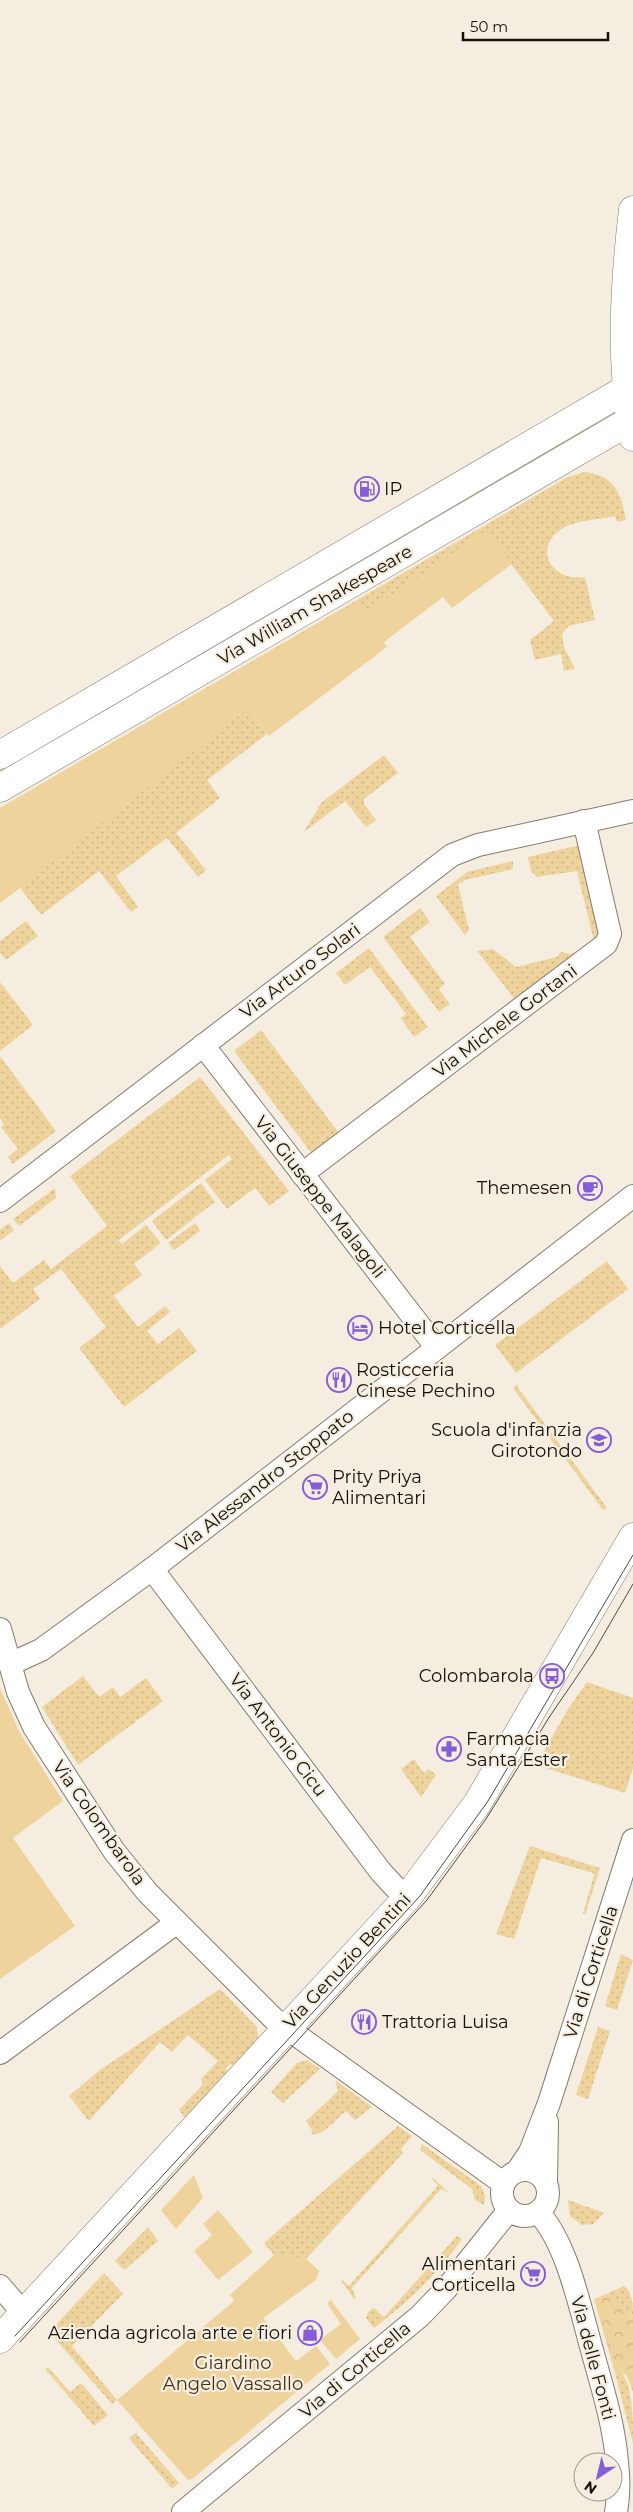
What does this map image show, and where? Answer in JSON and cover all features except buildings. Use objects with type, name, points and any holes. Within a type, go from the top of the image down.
[{"type":"main road","points":[[632,426],[625,318],[633,210]]},
{"type":"main road","name":"Via William Shakespeare","points":[[0,755],[630,387]]},
{"type":"main road","name":"Via William Shakespeare","points":[[0,788],[632,426]]},
{"type":"main road","name":"Via Genuzio Bentini","points":[[0,2339],[406,1899],[477,1804],[633,1537]]},
{"type":"street","name":"Via Arturo Solari","points":[[0,1201],[452,855],[478,845],[633,811]]},
{"type":"street","name":"Via Michele Gortani","points":[[302,1174],[606,944],[610,934],[584,821]]},
{"type":"street","name":"Via Giuseppe Malagoli","points":[[203,1045],[437,1348]]},
{"type":"street","name":"Via Alessandro Stoppato","points":[[10,1664],[48,1646],[152,1569],[633,1196]]},
{"type":"street","name":"Via Antonio Cicu","points":[[152,1569],[381,1872],[406,1899]]},
{"type":"street","name":"Via Colombarola","points":[[0,1629],[27,1714],[62,1772],[125,1865],[176,1923],[256,2002],[286,2028],[511,2177]]},
{"type":"street","name":"Via di Corticella","points":[[511,2177],[530,2152],[549,2103],[633,1840]]},
{"type":"street","points":[[0,2053],[176,1923]]},
{"type":"street","name":"Via di Corticella","points":[[538,2212],[548,2198],[546,2181],[549,2103]]},
{"type":"street","points":[[538,2212],[523,2216],[509,2210],[502,2197],[511,2177],[535,2171],[546,2181]]},
{"type":"street","name":"Via di Corticella","points":[[183,2512],[420,2316],[446,2289],[509,2210]]},
{"type":"street","name":"Via delle Fonti","points":[[538,2212],[550,2227],[565,2263],[578,2300],[604,2395],[617,2462],[616,2512]]},
{"type":"street","points":[[0,2286],[24,2314]]},
{"type":"green space","points":[[595,421],[598,425],[0,774],[0,769]]},
{"type":"green space","points":[[584,472],[610,481],[619,494],[626,520],[617,522],[615,516],[565,527],[551,539],[547,548],[547,556],[556,570],[564,575],[585,577],[595,620],[569,626],[562,633],[564,647],[575,669],[564,671],[561,654],[535,660],[530,640],[554,621],[486,531],[249,709],[267,734],[207,780],[220,798],[176,833],[206,870],[198,877],[167,838],[116,876],[138,907],[131,912],[99,871],[41,915],[20,888],[0,903],[0,808],[566,478]]},
{"type":"green space","points":[[487,530],[512,564],[452,608],[443,597],[384,642],[387,647],[269,736],[248,709],[0,903],[0,808],[355,603],[365,613]]},
{"type":"green space","points":[[384,755],[398,773],[364,799],[364,804],[376,820],[366,827],[345,801],[304,832],[321,803]]},
{"type":"green space","points":[[580,845],[601,935],[594,941],[577,871],[537,877],[531,871],[528,857]]},
{"type":"green space","points":[[513,861],[513,869],[465,880],[458,885],[469,930],[465,935],[436,896],[467,872]]},
{"type":"green space","points":[[420,908],[430,922],[410,937],[445,984],[439,989],[450,1004],[439,1012],[383,937]]},
{"type":"green space","points":[[26,921],[38,936],[6,960],[0,953],[0,941]]},
{"type":"green space","points":[[369,948],[428,1027],[414,1037],[401,1018],[406,1014],[370,967],[345,985],[336,973]]},
{"type":"green space","points":[[493,949],[516,967],[557,957],[561,952],[570,954],[578,952],[516,1001],[477,951]]},
{"type":"green space","points":[[0,982],[33,1025],[0,1051]]},
{"type":"green space","points":[[261,1030],[339,1133],[312,1154],[234,1051]]},
{"type":"green space","points":[[0,1056],[56,1131],[13,1164],[8,1157],[18,1149],[1,1127],[4,1124],[0,1118]]},
{"type":"green space","points":[[200,1077],[289,1191],[269,1206],[255,1188],[227,1209],[205,1180],[232,1159],[229,1155],[119,1240],[122,1244],[146,1225],[161,1243],[134,1264],[142,1275],[114,1296],[138,1327],[165,1306],[170,1312],[147,1331],[158,1344],[179,1328],[197,1351],[124,1407],[79,1348],[106,1327],[61,1269],[33,1289],[40,1299],[0,1329],[0,1266],[13,1283],[44,1260],[51,1269],[107,1226],[70,1176]]},
{"type":"green space","points":[[201,1183],[215,1202],[166,1240],[152,1221]]},
{"type":"green space","points":[[55,1188],[56,1198],[19,1226],[13,1219]]},
{"type":"green space","points":[[9,1223],[14,1230],[0,1241],[0,1230]]},
{"type":"green space","points":[[195,1223],[200,1231],[174,1250],[168,1243]]},
{"type":"green space","points":[[607,1261],[628,1289],[516,1373],[495,1345]]},
{"type":"green space","points":[[516,1385],[607,1508],[603,1510],[513,1388]]},
{"type":"green space","points":[[83,1676],[99,1697],[113,1687],[120,1697],[146,1678],[163,1701],[78,1765],[42,1707]]},
{"type":"green space","points":[[587,1682],[633,1698],[633,1768],[625,1793],[536,1765],[568,1709]]},
{"type":"green space","points":[[0,1688],[19,1731],[63,1801],[13,1838],[75,1926],[0,1979]]},
{"type":"green space","points":[[414,1759],[424,1773],[429,1769],[436,1775],[421,1797],[401,1769]]},
{"type":"green space","points":[[530,1846],[600,1868],[585,1915],[583,1913],[594,1876],[593,1873],[541,1858],[514,1939],[496,1934]]},
{"type":"green space","points":[[621,1954],[633,1960],[617,2010],[605,2006]]},
{"type":"green space","points":[[220,1989],[257,2027],[258,2038],[234,2065],[230,2064],[226,2068],[227,2072],[185,2118],[179,2110],[203,2084],[201,2079],[218,2061],[188,2035],[172,2052],[160,2042],[89,2121],[69,2096],[100,2070]]},
{"type":"green space","points":[[598,2027],[610,2031],[588,2099],[576,2095]]},
{"type":"green space","points":[[307,2060],[320,2069],[283,2103],[271,2092],[297,2063]]},
{"type":"green space","points":[[335,2080],[372,2107],[355,2120],[346,2111],[325,2130],[320,2133],[311,2134],[313,2132],[306,2121],[338,2091]]},
{"type":"green space","points":[[398,2126],[412,2136],[401,2149],[403,2153],[306,2259],[319,2271],[230,2295],[274,2255],[264,2243]]},
{"type":"green space","points":[[422,2144],[481,2186],[485,2196],[484,2205],[475,2200],[472,2189],[420,2150]]},
{"type":"green space","points":[[194,2175],[203,2198],[176,2229],[161,2210]]},
{"type":"green space","points":[[433,2178],[449,2193],[441,2189],[352,2288],[356,2298],[354,2299],[339,2277],[349,2286],[438,2186]]},
{"type":"green space","points":[[568,2200],[604,2213],[593,2224],[582,2225],[570,2216]]},
{"type":"green space","points":[[218,2210],[253,2252],[218,2280],[194,2251],[212,2235],[203,2224]]},
{"type":"green space","points":[[148,2227],[158,2241],[124,2270],[115,2261]]},
{"type":"green space","points":[[457,2236],[462,2239],[433,2276],[399,2308],[374,2328],[366,2318],[368,2312],[374,2308],[384,2317]]},
{"type":"green space","name":"Giardino Angelo Vassallo","points":[[275,2255],[306,2259],[319,2271],[316,2280],[263,2318],[296,2361],[316,2346],[330,2364],[192,2479],[188,2480],[117,2400],[234,2301],[230,2295]]},
{"type":"green space","points":[[104,2273],[123,2294],[72,2346],[117,2400],[112,2404],[49,2332]]},
{"type":"green space","points":[[624,2286],[631,2296],[633,2317],[631,2313],[604,2295]]},
{"type":"green space","points":[[604,2295],[621,2302],[633,2317],[633,2392],[627,2376],[621,2371],[615,2373],[594,2299]]},
{"type":"green space","points":[[331,2300],[360,2339],[336,2359],[320,2340],[341,2324],[327,2303]]},
{"type":"green space","points":[[49,2368],[70,2392],[81,2383],[108,2415],[94,2426],[45,2369]]},
{"type":"green space","points":[[621,2371],[630,2395],[633,2443],[615,2373]]},
{"type":"green space","points":[[136,2433],[179,2483],[172,2489],[129,2438]]},
{"type":"tram line","points":[[15,2336],[420,1896],[488,1801],[633,1555]]},
{"type":"tram line","points":[[20,2342],[427,1900],[486,1819],[550,1716],[593,1653],[633,1584]]},
{"type":"place","name":"IP","points":[[367,489]]},
{"type":"place","name":"Themesen","points":[[590,1188]]},
{"type":"place","name":"Hotel Corticella","points":[[360,1328]]},
{"type":"place","name":"Rosticceria Cinese Pechino","points":[[339,1380]]},
{"type":"place","name":"Scuola d'infanzia Girotondo","points":[[599,1440]]},
{"type":"place","name":"Prity Priya Alimentari","points":[[315,1487]]},
{"type":"place","name":"Colombarola","points":[[552,1676]]},
{"type":"place","name":"Farmacia Santa Ester","points":[[449,1749]]},
{"type":"place","name":"Trattoria Luisa","points":[[364,2022]]},
{"type":"place","name":"Alimentari Corticella","points":[[533,2274]]},
{"type":"place","name":"Azienda agricola arte e fiori","points":[[310,2333]]}]
